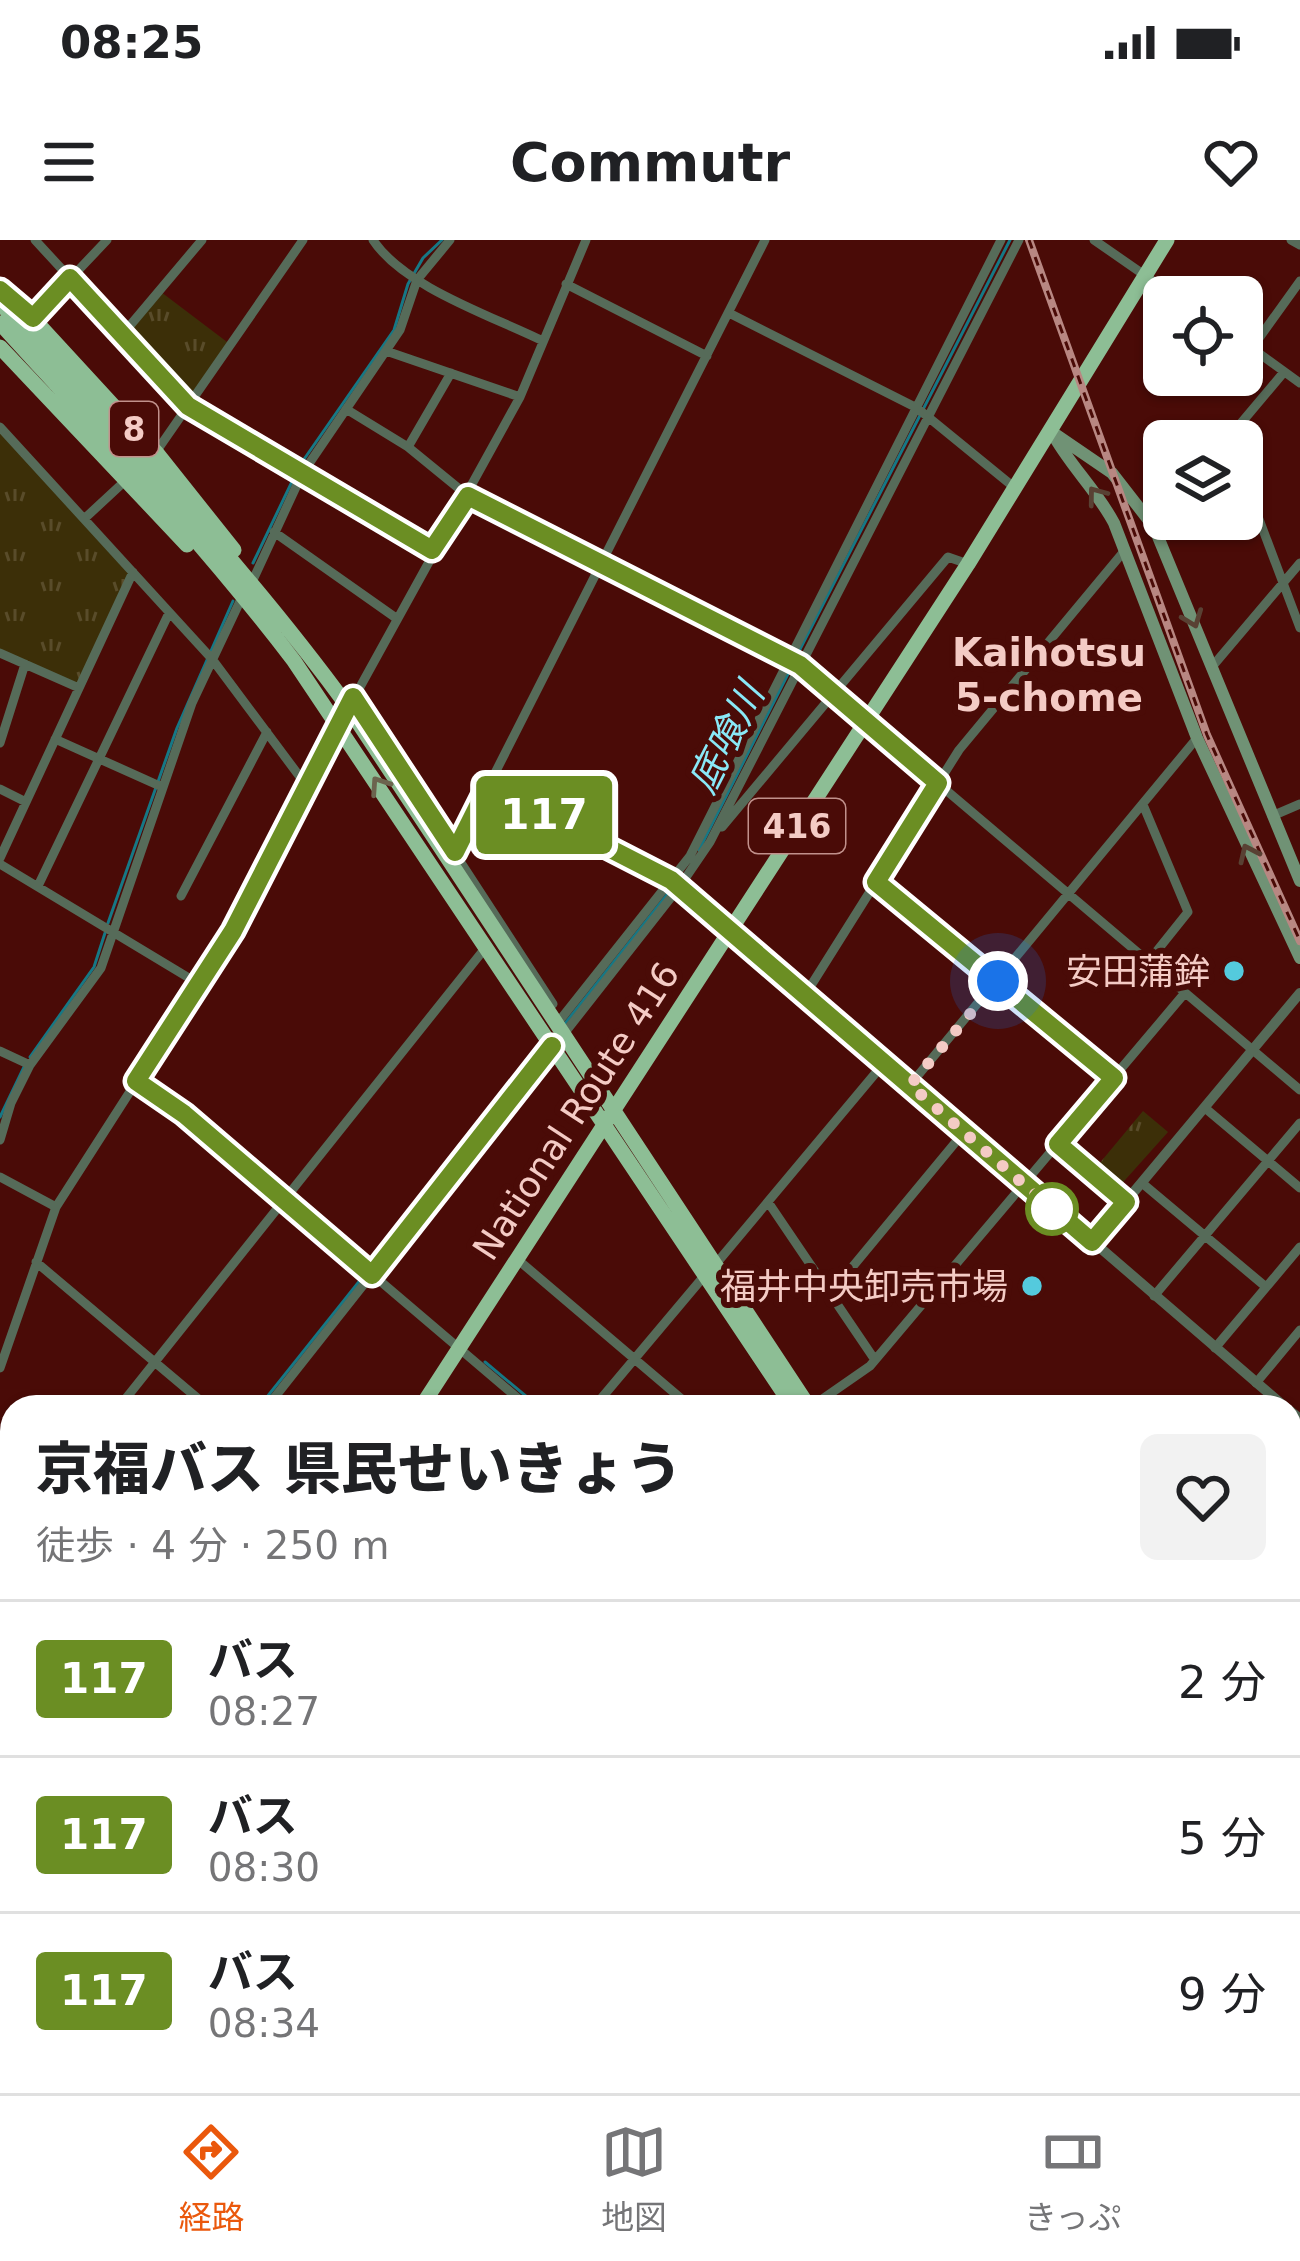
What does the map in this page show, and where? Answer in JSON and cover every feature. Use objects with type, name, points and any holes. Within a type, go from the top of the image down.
[{"type":"highway","name":"National Route 416","points":[[1145,276],[1167,240]]},
{"type":"highway","name":"National Route 416","points":[[429,1395],[968,564],[1143,279]]},
{"type":"highway","name":"8","points":[[0,290],[33,318],[97,395],[156,452],[230,542],[247,595],[339,724],[486,947],[560,1031]]},
{"type":"highway","name":"8","points":[[1,311],[247,595],[351,702],[786,1395]]},
{"type":"highway","name":"8","points":[[0,347],[216,576],[247,595]]},
{"type":"highway","name":"8","points":[[710,1270],[801,1395]]},
{"type":"main road","points":[[1051,431],[1112,473],[1143,513]]},
{"type":"main road","points":[[1051,431],[1066,459],[1105,506],[1197,738],[1300,958]]},
{"type":"main road","points":[[1159,540],[1300,881]]},
{"type":"street","points":[[35,240],[188,406],[432,550]]},
{"type":"street","points":[[48,254],[54,240]]},
{"type":"street","points":[[33,318],[107,240]]},
{"type":"street","points":[[122,335],[202,240]]},
{"type":"street","points":[[156,452],[303,240]]},
{"type":"street","points":[[373,240],[386,261],[417,280],[543,341]]},
{"type":"street","points":[[0,1140],[11,1103],[31,1066],[101,968],[212,658],[247,595],[302,474],[400,330],[417,280],[450,240]]},
{"type":"street","points":[[0,1368],[56,1208],[233,931],[306,784],[520,397],[586,240]]},
{"type":"street","points":[[455,852],[765,240]]},
{"type":"street","points":[[710,842],[1001,240]]},
{"type":"street","points":[[676,883],[930,417],[1019,240]]},
{"type":"street","points":[[1094,240],[1145,276]]},
{"type":"street","points":[[1292,240],[1300,245]]},
{"type":"street","points":[[1263,326],[1300,281]]},
{"type":"street","points":[[566,284],[707,356]]},
{"type":"street","points":[[729,314],[916,408],[1016,489]]},
{"type":"street","points":[[386,351],[520,397]]},
{"type":"street","points":[[1263,357],[1300,383]]},
{"type":"street","points":[[1244,420],[1284,372]]},
{"type":"street","points":[[408,447],[451,374]]},
{"type":"street","points":[[346,410],[408,447],[468,496],[794,662],[1300,1090]]},
{"type":"street","points":[[0,428],[212,658],[306,784]]},
{"type":"street","points":[[84,519],[125,481]]},
{"type":"street","points":[[1263,531],[1300,628]]},
{"type":"street","points":[[274,532],[396,618]]},
{"type":"street","points":[[805,995],[959,750],[1125,550]]},
{"type":"street","points":[[277,1395],[710,842],[948,557],[968,564]]},
{"type":"street","points":[[1211,668],[1300,562]]},
{"type":"street","points":[[133,572],[0,861],[199,984]]},
{"type":"street","points":[[38,886],[169,613]]},
{"type":"street","points":[[0,653],[79,688]]},
{"type":"street","points":[[0,742],[25,664]]},
{"type":"street","points":[[351,702],[455,852],[560,1031]]},
{"type":"street","points":[[181,896],[267,732]]},
{"type":"street","points":[[910,1085],[1197,738]]},
{"type":"street","points":[[56,739],[162,788]]},
{"type":"street","points":[[488,786],[676,883],[1271,1395]]},
{"type":"street","points":[[0,789],[26,802]]},
{"type":"street","points":[[1272,816],[1300,804]]},
{"type":"street","points":[[1144,807],[1188,912],[1148,962]]},
{"type":"street","points":[[876,882],[1114,1078]]},
{"type":"street","points":[[129,1395],[486,947]]},
{"type":"street","points":[[1092,1242],[1300,993]]},
{"type":"street","points":[[827,1395],[875,1360],[1184,994]]},
{"type":"street","points":[[0,1051],[31,1066]]},
{"type":"street","points":[[604,1395],[884,1063]]},
{"type":"street","points":[[136,1081],[184,1114],[514,1395]]},
{"type":"street","points":[[1205,1108],[1300,1188]]},
{"type":"street","points":[[1154,1296],[1300,1123]]},
{"type":"street","points":[[830,1294],[964,1132]]},
{"type":"street","points":[[1058,1144],[1126,1202]]},
{"type":"street","points":[[0,1177],[56,1208]]},
{"type":"street","points":[[1142,1183],[1267,1287]]},
{"type":"street","points":[[768,1202],[875,1360]]},
{"type":"street","points":[[1216,1348],[1300,1246]]},
{"type":"street","points":[[515,1258],[678,1395]]},
{"type":"street","points":[[36,1262],[194,1395]]},
{"type":"street","points":[[1256,1383],[1300,1330]]},
{"type":"green space","points":[[161,292],[231,345],[190,403],[122,335]]},
{"type":"green space","points":[[0,427],[133,572],[79,688],[0,653]]},
{"type":"green space","points":[[1143,1111],[1168,1132],[1117,1189],[1094,1170]]},
{"type":"waterway","points":[[253,563],[300,465],[394,330],[408,284],[423,258],[442,240]]},
{"type":"waterway","name":"底喰川","points":[[796,657],[1010,240]]},
{"type":"waterway","points":[[108,923],[177,728],[233,601]]},
{"type":"waterway","name":"底喰川","points":[[699,850],[792,666]]},
{"type":"waterway","name":"底喰川","points":[[563,1026],[673,887]]},
{"type":"waterway","points":[[30,1057],[94,967],[105,933]]},
{"type":"waterway","points":[[0,1117],[25,1065]]},
{"type":"waterway","points":[[269,1395],[460,1155]]},
{"type":"waterway","points":[[485,1362],[525,1395]]},
{"type":"railway","points":[[1029,240],[1207,735],[1300,941]]},
{"type":"bus line","name":"117","points":[[0,290],[33,318],[70,278],[188,406],[432,550],[468,496],[800,665],[938,783],[876,882],[1114,1078],[1058,1144],[1126,1202],[1092,1242],[671,880],[488,786],[455,852],[353,697],[233,931],[136,1081],[184,1114],[372,1275],[552,1046]]},
{"type":"place","name":"安田蒲鉾","points":[[1234,971]]},
{"type":"place","name":"福井中央卸売市場","points":[[1032,1286]]},
{"type":"district","name":"Kaihotsu 5-chome","points":[[1049,674]]},
{"type":"route","points":[[998,981],[910,1085],[1052,1209]]}]
